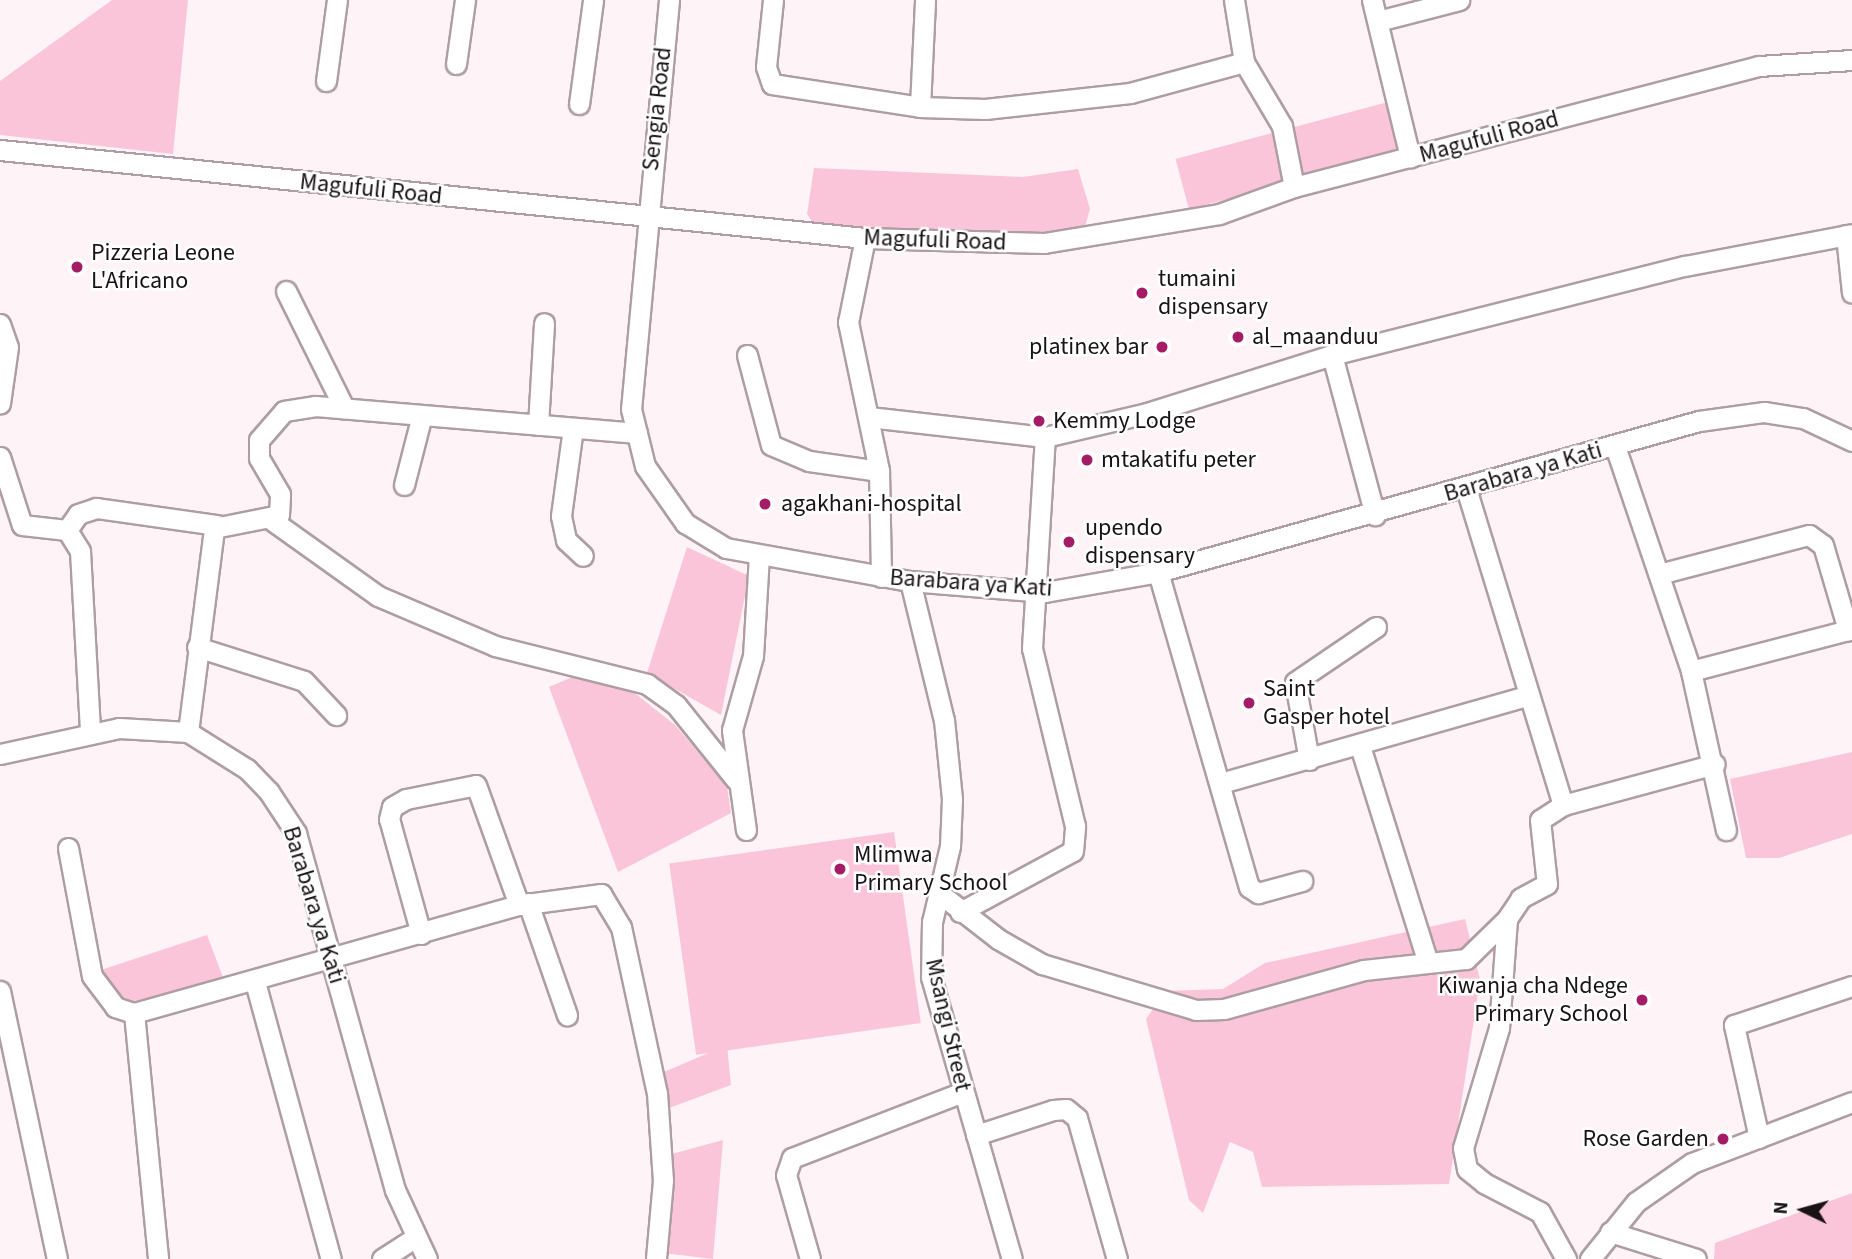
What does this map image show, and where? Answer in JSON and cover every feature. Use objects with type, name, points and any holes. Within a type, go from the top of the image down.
[{"type":"street","points":[[326,81],[337,0]]},
{"type":"street","points":[[456,64],[465,0]]},
{"type":"street","points":[[579,104],[593,0]]},
{"type":"street","name":"Sengia Road","points":[[646,218],[669,0]]},
{"type":"street","points":[[773,0],[766,67],[777,87],[920,107],[985,109],[1130,93],[1244,62]]},
{"type":"street","points":[[920,107],[925,0]]},
{"type":"street","points":[[1234,0],[1244,62],[1282,126],[1294,187]]},
{"type":"street","points":[[1372,0],[1410,157]]},
{"type":"street","points":[[1378,21],[1459,0]]},
{"type":"street","name":"Magufuli Road","points":[[0,150],[646,218],[865,238],[1044,243],[1219,214],[1294,187],[1759,66],[1852,60]]},
{"type":"street","name":"Barabara ya Kati","points":[[646,218],[632,358],[637,433],[645,466],[685,523],[726,548],[759,556],[910,582],[1032,591],[1158,572],[1375,515],[1699,421],[1764,412],[1803,418],[1852,441]]},
{"type":"street","points":[[869,417],[1045,437],[1147,413],[1332,355],[1685,266],[1849,234],[1852,293]]},
{"type":"street","points":[[865,238],[848,322],[879,471],[880,577]]},
{"type":"street","points":[[286,292],[344,408]]},
{"type":"street","points":[[538,425],[544,323]]},
{"type":"street","points":[[0,324],[8,347],[0,402]]},
{"type":"street","points":[[747,355],[771,445],[809,460],[879,471]]},
{"type":"street","points":[[1332,355],[1375,515]]},
{"type":"street","points":[[273,521],[282,506],[259,458],[259,440],[284,411],[298,405],[637,433]]},
{"type":"street","points":[[404,485],[422,415]]},
{"type":"street","points":[[573,428],[562,528],[583,556]]},
{"type":"street","points":[[960,912],[1073,851],[1075,825],[1032,648],[1032,591],[1045,437]]},
{"type":"street","points":[[1615,446],[1691,671],[1715,764],[1726,830]]},
{"type":"street","points":[[0,457],[22,525],[67,530]]},
{"type":"street","points":[[1466,488],[1527,696],[1563,805]]},
{"type":"street","points":[[67,530],[78,514],[96,508],[217,525],[273,521],[378,596],[495,646],[647,684],[676,705],[736,780]]},
{"type":"street","points":[[0,754],[90,732],[188,732],[197,647],[217,525]]},
{"type":"street","points":[[67,530],[85,573],[90,732]]},
{"type":"street","points":[[1659,574],[1810,535],[1823,545],[1850,630],[1691,671]]},
{"type":"street","points":[[746,830],[736,780],[732,730],[752,656],[759,556]]},
{"type":"street","points":[[1158,572],[1253,892],[1302,881]]},
{"type":"street","name":"Msangi Street","points":[[910,582],[950,762],[950,846],[939,892],[931,977],[1012,1259]]},
{"type":"street","points":[[1309,760],[1295,682],[1376,627]]},
{"type":"street","points":[[197,647],[304,681],[336,715]]},
{"type":"street","points":[[1222,783],[1360,746],[1527,696]]},
{"type":"street","name":"Barabara ya Kati","points":[[188,732],[247,769],[282,809],[296,833],[413,1239],[427,1259]]},
{"type":"street","points":[[1360,746],[1428,963]]},
{"type":"street","points":[[939,892],[960,912],[1042,964],[1196,1010],[1224,1009],[1364,970],[1466,959],[1507,919],[1521,898],[1547,884],[1540,820],[1563,805],[1715,764]]},
{"type":"street","points":[[421,934],[389,819],[392,807],[406,799],[476,785],[567,1015]]},
{"type":"street","points":[[68,848],[92,976],[115,1007],[134,1013],[333,961],[524,904],[601,894],[621,927],[657,1093],[663,1181],[656,1259]]},
{"type":"street","points":[[1507,919],[1499,1028],[1468,1115],[1464,1161],[1484,1183],[1540,1212],[1566,1259]]},
{"type":"street","points":[[255,982],[331,1259]]},
{"type":"street","points":[[1759,1138],[1734,1025],[1852,986]]},
{"type":"street","points":[[0,990],[57,1259]]},
{"type":"street","points":[[134,1013],[158,1259]]},
{"type":"street","points":[[810,1259],[786,1175],[792,1158],[963,1092]]},
{"type":"street","points":[[1590,1259],[1636,1202],[1692,1163],[1852,1102]]},
{"type":"street","points":[[976,1135],[1053,1110],[1066,1109],[1077,1118],[1117,1259]]},
{"type":"street","points":[[1610,1232],[1696,1259]]},
{"type":"street","points":[[382,1259],[413,1239]]},
{"type":"shaded area","points":[[112,0],[188,0],[173,154],[0,135],[0,81]]},
{"type":"shaded area","points":[[1388,102],[1401,152],[1189,209],[1175,159]]},
{"type":"shaded area","points":[[814,168],[1023,177],[1078,169],[1090,209],[1084,230],[1049,236],[816,228],[807,214]]},
{"type":"shaded area","points":[[687,547],[749,576],[721,715],[647,673]]},
{"type":"shaded area","points":[[577,675],[627,687],[675,725],[727,786],[731,813],[618,872],[549,687]]},
{"type":"shaded area","points":[[1852,752],[1852,834],[1779,858],[1746,858],[1730,779]]},
{"type":"shaded area","points":[[894,832],[921,1023],[696,1055],[669,864]]},
{"type":"shaded area","points":[[1465,919],[1480,980],[1449,1184],[1262,1187],[1253,1152],[1230,1142],[1203,1213],[1189,1200],[1146,1019],[1166,991],[1223,989],[1265,963]]},
{"type":"shaded area","points":[[207,935],[224,980],[121,1004],[98,971]]},
{"type":"shaded area","points":[[727,1045],[731,1085],[664,1110],[657,1075]]},
{"type":"shaded area","points":[[723,1140],[713,1259],[663,1253],[668,1155]]},
{"type":"shaded area","points":[[1852,1193],[1852,1259],[1714,1259],[1715,1243]]},
{"type":"place","name":"Pizzeria Leone L'Africano","points":[[77,267]]},
{"type":"place","name":"tumaini dispensary","points":[[1142,293]]},
{"type":"place","name":"al_maanduu","points":[[1238,337]]},
{"type":"place","name":"platinex bar","points":[[1162,347]]},
{"type":"place","name":"Kemmy Lodge","points":[[1039,421]]},
{"type":"place","name":"mtakatifu peter","points":[[1087,460]]},
{"type":"place","name":"agakhani-hospital","points":[[765,504]]},
{"type":"place","name":"upendo dispensary","points":[[1069,542]]},
{"type":"place","name":"Saint Gasper hotel","points":[[1249,703]]},
{"type":"place","name":"Mlimwa Primary School","points":[[840,869]]},
{"type":"place","name":"Kiwanja cha Ndege Primary School","points":[[1642,1000]]},
{"type":"place","name":"Rose Garden","points":[[1723,1139]]}]
